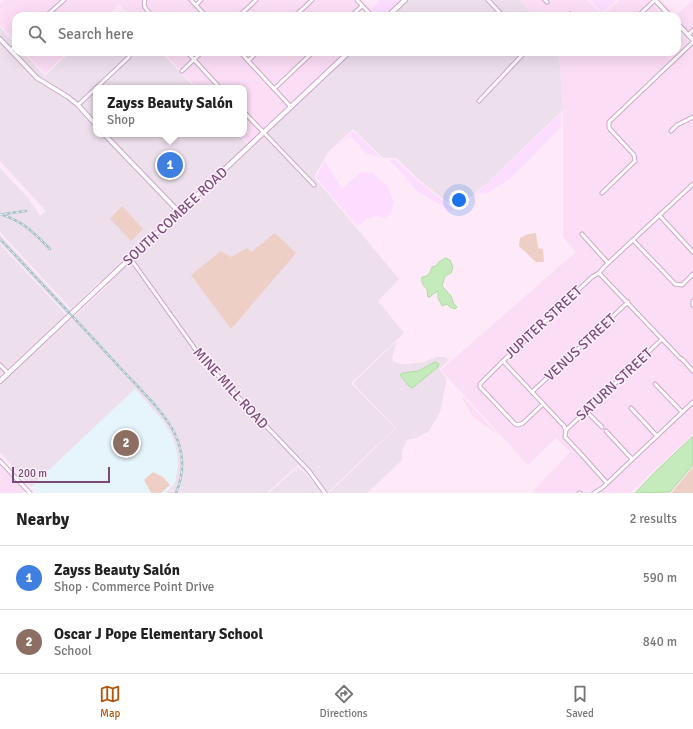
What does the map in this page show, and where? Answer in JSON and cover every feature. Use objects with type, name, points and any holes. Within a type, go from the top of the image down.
[{"type":"main road","points":[[392,12],[405,0]]},
{"type":"main road","name":"SOUTH COMBEE ROAD","points":[[0,381],[346,56]]},
{"type":"street","points":[[50,12],[64,0]]},
{"type":"street","points":[[191,0],[202,12]]},
{"type":"street","points":[[196,5],[201,0]]},
{"type":"street","points":[[243,12],[256,0]]},
{"type":"street","points":[[299,12],[312,0]]},
{"type":"street","points":[[357,0],[368,12]]},
{"type":"street","points":[[488,0],[500,12]]},
{"type":"street","points":[[642,12],[655,0],[666,12]]},
{"type":"street","points":[[144,2],[144,7],[148,12]]},
{"type":"street","points":[[355,12],[362,6]]},
{"type":"street","points":[[681,27],[693,41],[681,53]]},
{"type":"street","points":[[688,35],[693,30]]},
{"type":"street","points":[[0,39],[11,50]]},
{"type":"street","points":[[17,56],[37,78],[43,83],[61,92],[78,105],[93,122]]},
{"type":"street","points":[[190,56],[217,85]]},
{"type":"street","points":[[182,71],[198,56]]},
{"type":"street","points":[[244,56],[291,107]]},
{"type":"street","points":[[248,61],[253,56]]},
{"type":"street","points":[[274,89],[309,56]]},
{"type":"street","points":[[479,101],[521,56]]},
{"type":"street","points":[[602,193],[635,161],[634,155],[610,130],[609,122],[677,56]]},
{"type":"street","points":[[99,85],[129,57]]},
{"type":"street","points":[[78,105],[93,91]]},
{"type":"street","points":[[247,115],[314,185]]},
{"type":"street","points":[[671,131],[677,125],[693,117]]},
{"type":"street","points":[[107,137],[179,212]]},
{"type":"street","name":"JUPITER STREET","points":[[543,404],[523,423],[518,425],[515,424],[480,387],[480,384],[503,360],[692,186]]},
{"type":"street","points":[[659,215],[693,252]]},
{"type":"street","points":[[582,234],[608,263]]},
{"type":"street","points":[[633,240],[679,286],[693,274]]},
{"type":"street","name":"MINE MILL ROAD","points":[[130,258],[203,360],[309,471],[325,493]]},
{"type":"street","points":[[599,273],[693,371]]},
{"type":"street","name":"VENUS STREET","points":[[532,392],[628,302]]},
{"type":"street","name":"SATURN STREET","points":[[566,430],[662,339]]},
{"type":"street","points":[[503,360],[564,426],[566,430],[565,437],[607,483]]},
{"type":"street","points":[[0,365],[8,373]]},
{"type":"street","points":[[655,384],[682,412]]},
{"type":"street","points":[[594,493],[607,483],[693,402]]},
{"type":"street","points":[[631,408],[657,436]]},
{"type":"street","points":[[586,411],[602,427]]},
{"type":"street","points":[[606,431],[632,459]]},
{"type":"street","points":[[0,461],[28,492]]},
{"type":"shaded area","points":[[4,0],[61,0],[48,12],[12,12],[12,38],[0,25],[0,4]]},
{"type":"shaded area","points":[[66,0],[143,0],[141,4],[147,12],[126,12],[119,4],[110,12],[53,12]]},
{"type":"shaded area","points":[[147,0],[188,0],[199,12],[151,12],[145,3]]},
{"type":"shaded area","points":[[203,0],[254,0],[241,12],[204,12],[198,5]]},
{"type":"shaded area","points":[[259,0],[309,0],[296,12],[246,12]]},
{"type":"shaded area","points":[[314,0],[354,0],[359,6],[352,12],[301,12]]},
{"type":"shaded area","points":[[403,0],[390,12],[370,12],[369,11],[379,1]]},
{"type":"shaded area","points":[[406,0],[520,0],[530,12],[393,12]]},
{"type":"shaded area","points":[[520,0],[587,0],[599,12],[530,12]]},
{"type":"shaded area","points":[[589,0],[617,0],[603,12],[601,12]]},
{"type":"shaded area","points":[[620,0],[649,0],[660,12],[606,12]]},
{"type":"shaded area","points":[[658,0],[661,0],[673,12],[669,12]]},
{"type":"shaded area","points":[[693,0],[693,28],[688,32],[681,24],[681,12],[679,12]]},
{"type":"shaded area","points":[[0,27],[12,40],[12,56],[27,56],[45,76],[66,56],[165,56],[192,85],[93,85],[93,137],[240,137],[251,148],[348,56],[559,56],[563,110],[487,183],[456,209],[424,184],[396,158],[383,158],[353,129],[328,152],[314,177],[399,279],[378,301],[404,333],[351,383],[395,428],[327,493],[298,465],[267,493],[165,493],[175,483],[176,448],[173,438],[163,421],[135,389],[31,487],[0,452],[0,244],[71,320],[107,286],[101,280],[71,309],[0,232],[0,168],[28,198],[40,216],[46,211],[0,161]]},
{"type":"shaded area","points":[[681,34],[693,47],[693,434],[630,493],[531,493],[570,452],[556,438],[528,465],[441,370],[576,252],[563,237],[563,110],[559,56],[681,56]]},
{"type":"shaded area","points":[[29,56],[64,56],[45,74]]},
{"type":"shaded area","points":[[167,56],[188,56],[191,60],[180,70]]},
{"type":"shaded area","points":[[201,56],[241,56],[288,107],[263,130],[247,113],[247,85],[220,85],[197,60]]},
{"type":"shaded area","points":[[255,56],[306,56],[274,86],[250,61]]},
{"type":"shaded area","points":[[311,56],[343,56],[291,104],[277,88]]},
{"type":"shaded area","points":[[194,62],[215,85],[194,85],[183,73]]},
{"type":"shaded area","points":[[561,113],[561,127],[511,178],[486,194],[477,193]]},
{"type":"shaded area","points":[[247,118],[261,133],[249,144],[242,137],[247,137]]},
{"type":"shaded area","points":[[353,131],[381,158],[366,153],[351,136],[338,145]]},
{"type":"shaded area","points":[[388,159],[395,160],[453,209],[451,211],[417,191]]},
{"type":"shaded area","points":[[325,161],[342,189],[361,172],[372,173],[387,185],[394,203],[390,214],[384,218],[378,216],[368,218],[357,226],[316,177]]},
{"type":"shaded area","points":[[122,206],[143,229],[131,241],[110,219]]},
{"type":"shaded area","points":[[275,233],[296,253],[231,329],[191,275],[221,251],[231,257],[247,248],[251,252]]},
{"type":"shaded area","points":[[536,233],[538,248],[543,249],[544,262],[536,262],[519,246],[520,238],[528,234]]},
{"type":"shaded area","points":[[0,235],[70,310],[101,282],[102,283],[68,315],[0,242]]},
{"type":"shaded area","points":[[445,258],[450,260],[453,267],[451,273],[445,276],[442,286],[451,296],[457,307],[455,309],[447,304],[442,306],[438,298],[438,291],[428,297],[427,289],[422,282],[422,277],[428,275],[432,267],[436,266]]},
{"type":"shaded area","points":[[397,341],[392,357],[393,361],[399,364],[424,362],[436,357],[445,357],[449,360],[439,369],[446,378],[446,383],[440,412],[429,431],[416,438],[407,440],[402,451],[402,460],[367,493],[329,493],[396,428],[353,383]],"holes":[[[424,368],[437,368],[412,387],[409,386],[401,376],[403,373]]]},
{"type":"shaded area","points":[[435,362],[439,364],[437,368],[412,388],[400,375],[403,373],[418,371]]},
{"type":"shaded area","points":[[135,389],[163,421],[173,438],[178,459],[175,483],[165,493],[36,493],[31,487]]},
{"type":"shaded area","points":[[463,397],[498,435],[473,417],[462,398]]},
{"type":"shaded area","points":[[693,436],[693,465],[670,492],[635,493],[656,471]]},
{"type":"shaded area","points":[[0,464],[25,491],[23,493],[0,493]]},
{"type":"shaded area","points":[[298,467],[323,493],[269,493]]},
{"type":"shaded area","points":[[693,467],[693,493],[671,493]]},
{"type":"shaded area","points":[[153,472],[163,477],[170,485],[161,493],[151,493],[144,480]]},
{"type":"railway","points":[[4,214],[26,211]]},
{"type":"railway","points":[[0,214],[22,224],[50,249]]},
{"type":"railway","points":[[0,239],[145,394],[171,426],[178,441],[182,464],[179,486],[176,493]]},
{"type":"place","name":"Zayss Beauty Salón","points":[[170,165]]},
{"type":"place","name":"Oscar J Pope Elementary School","points":[[126,443]]}]
